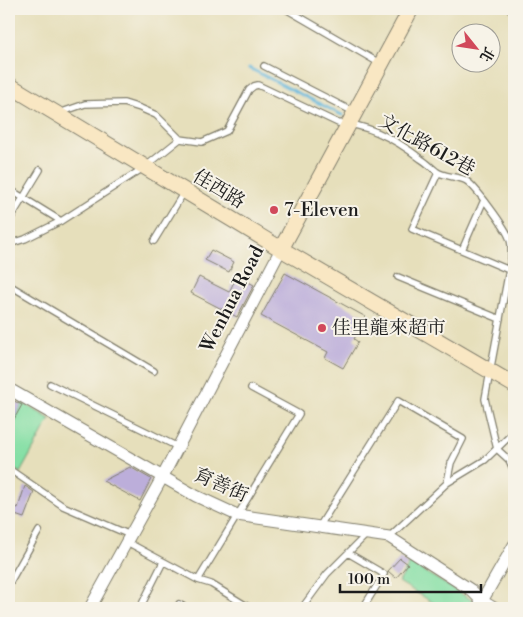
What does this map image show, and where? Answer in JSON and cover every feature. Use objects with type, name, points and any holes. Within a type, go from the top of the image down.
[{"type":"street","name":"Wenhua Road","points":[[90,608],[163,476],[281,249],[412,9]]},
{"type":"street","name":"佳西路","points":[[9,85],[281,249],[514,385]]},
{"type":"street","name":"育善街","points":[[9,389],[196,496],[238,515],[389,537],[471,590],[480,605],[494,608]]},
{"type":"street","points":[[480,605],[514,545]]},
{"type":"lane","points":[[286,9],[382,64]]},
{"type":"lane","points":[[510,9],[514,12]]},
{"type":"lane","points":[[264,66],[352,118]]},
{"type":"lane","points":[[57,114],[85,104],[124,103],[156,115],[180,139],[202,142],[227,131],[249,90],[258,85],[338,123],[352,118]]},
{"type":"lane","name":"文化路612巷","points":[[352,118],[361,126],[401,145],[422,159],[438,173],[466,181],[484,200],[505,229],[511,242],[511,259],[485,400],[497,449]]},
{"type":"lane","points":[[9,244],[25,239],[61,221],[145,167],[180,139]]},
{"type":"lane","points":[[9,221],[40,170]]},
{"type":"lane","points":[[438,173],[412,230],[509,270]]},
{"type":"lane","points":[[9,189],[61,221]]},
{"type":"lane","points":[[154,241],[184,191]]},
{"type":"lane","points":[[462,250],[484,200]]},
{"type":"lane","points":[[398,277],[500,319]]},
{"type":"lane","points":[[9,285],[154,371]]},
{"type":"lane","points":[[50,384],[178,447]]},
{"type":"lane","points":[[198,580],[299,414],[251,388]]},
{"type":"lane","points":[[319,527],[398,401],[463,439],[451,463],[447,482]]},
{"type":"lane","points":[[389,537],[447,482],[485,460],[514,432]]},
{"type":"lane","points":[[497,449],[509,460],[514,471]]},
{"type":"lane","points":[[9,469],[63,506],[128,538],[164,562],[198,580],[211,584],[250,608]]},
{"type":"lane","points":[[9,584],[12,572],[39,531]]},
{"type":"lane","points":[[302,608],[327,574],[367,534]]},
{"type":"lane","points":[[348,553],[384,574],[363,608]]},
{"type":"lane","points":[[140,608],[164,562]]},
{"type":"lane","points":[[179,604],[186,608]]},
{"type":"green space","points":[[23,403],[50,419],[20,473],[9,465],[9,428]]},
{"type":"green space","points":[[410,563],[475,602],[471,608],[442,608],[399,582]]},
{"type":"building","points":[[211,250],[234,262],[229,272],[205,260]]},
{"type":"building","name":"佳里龍來超市","points":[[285,273],[366,317],[354,339],[358,342],[343,368],[325,358],[328,352],[261,316]]},
{"type":"building","points":[[237,276],[254,285],[237,317],[191,293],[199,277],[229,292]]},
{"type":"building","points":[[12,400],[22,405],[9,428],[9,406]]},
{"type":"building","points":[[130,467],[151,479],[140,501],[103,481]]},
{"type":"building","points":[[25,486],[34,492],[24,518],[9,513],[9,505],[18,508]]},
{"type":"building","points":[[400,558],[408,564],[396,578],[388,571]]},
{"type":"waterway","points":[[249,68],[342,115]]},
{"type":"place","name":"7-Eleven","points":[[274,210]]},
{"type":"place","name":"佳里龍來超市","points":[[322,328]]}]
